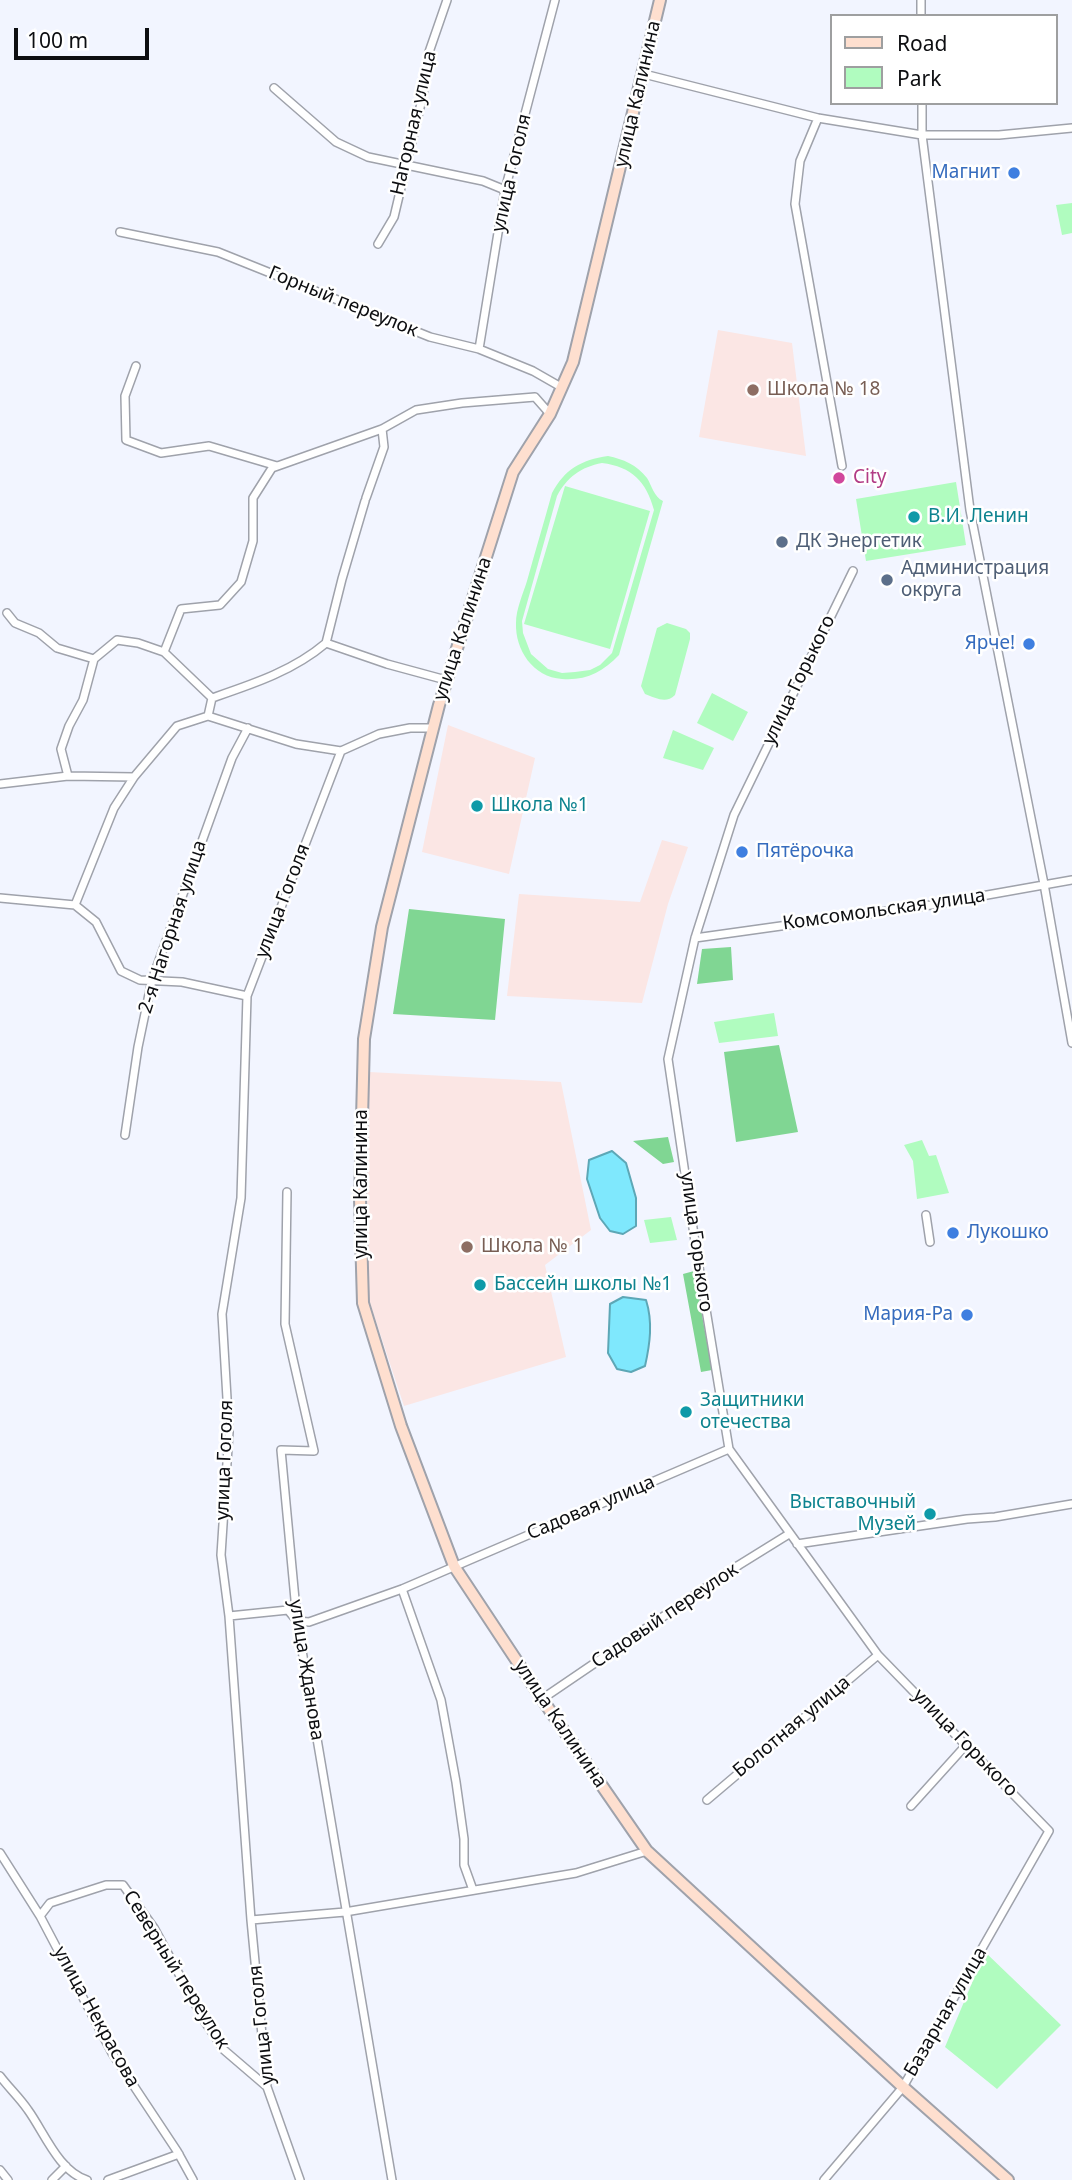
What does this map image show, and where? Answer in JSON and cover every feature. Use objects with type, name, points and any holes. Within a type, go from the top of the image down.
[{"type":"street","name":"Нагорная улица","points":[[378,244],[394,217],[423,95],[428,55],[447,0]]},
{"type":"street","name":"улица Гоголя","points":[[479,349],[505,190],[555,0]]},
{"type":"street","name":"улица Калинина","points":[[660,0],[573,362],[550,414],[513,472],[446,680],[382,927],[364,1039],[360,1199],[363,1303],[401,1426],[454,1566],[647,1851],[1008,2180]]},
{"type":"street","points":[[644,74],[818,118],[922,135],[999,135],[1072,128]]},
{"type":"street","points":[[274,88],[336,142],[368,157],[483,181],[505,190]]},
{"type":"street","points":[[922,105],[922,135],[970,510],[1044,884],[1072,1043]]},
{"type":"street","points":[[818,118],[800,161],[795,204],[842,466]]},
{"type":"street","name":"Горный переулок","points":[[120,232],[218,253],[430,337],[479,349],[534,371],[561,387]]},
{"type":"street","points":[[136,366],[125,396],[126,440],[161,453],[209,446],[278,466]]},
{"type":"street","points":[[164,652],[181,609],[220,605],[242,582],[253,541],[253,498],[272,468],[382,429],[416,410],[535,397],[550,414]]},
{"type":"street","points":[[212,698],[271,677],[309,658],[326,643],[365,500],[384,447],[382,429]]},
{"type":"street","name":"улица Горького","points":[[853,571],[734,816],[695,938],[668,1059],[696,1255],[729,1449],[878,1655],[1049,1830]]},
{"type":"street","points":[[7,612],[15,623],[39,633],[57,648],[94,659]]},
{"type":"street","points":[[68,776],[61,749],[69,726],[83,700],[94,659],[117,640],[138,643],[164,652],[212,698]]},
{"type":"street","points":[[326,643],[446,680]]},
{"type":"street","points":[[208,716],[212,698]]},
{"type":"street","points":[[75,905],[114,808],[134,777],[177,726],[208,716],[296,744],[341,751],[379,734],[410,728],[433,728]]},
{"type":"street","name":"2-я Нагорная улица","points":[[125,1135],[138,1047],[152,980],[232,758],[248,728]]},
{"type":"street","name":"улица Гоголя","points":[[300,2180],[267,2087],[251,1920],[229,1616],[221,1555],[229,1432],[222,1314],[241,1198],[247,996],[341,751]]},
{"type":"street","points":[[0,784],[68,776],[134,777]]},
{"type":"street","name":"Комсомольская улица","points":[[695,938],[931,905],[1072,880]]},
{"type":"street","points":[[0,898],[75,905],[96,922],[121,971],[140,980],[181,982],[247,996]]},
{"type":"street","points":[[1062,983],[1072,981]]},
{"type":"street","name":"улица Жданова","points":[[287,1192],[285,1324],[314,1451],[281,1450],[297,1621],[391,2180]]},
{"type":"street","points":[[926,1215],[930,1242]]},
{"type":"street","name":"Садовая улица","points":[[297,1621],[309,1622],[402,1589],[729,1449]]},
{"type":"street","points":[[797,1544],[1072,1504]]},
{"type":"street","name":"Садовый переулок","points":[[542,1699],[789,1534]]},
{"type":"street","points":[[402,1589],[441,1700],[464,1839],[464,1865],[473,1890]]},
{"type":"street","points":[[229,1616],[288,1610],[297,1621]]},
{"type":"street","name":"Болотная улица","points":[[707,1800],[878,1655]]},
{"type":"street","points":[[911,1806],[967,1744]]},
{"type":"street","name":"Базарная улица","points":[[824,2180],[903,2087],[1049,1830]]},
{"type":"street","points":[[251,1920],[345,1912],[576,1873],[647,1851]]},
{"type":"street","name":"улица Некрасова","points":[[0,1853],[40,1916],[112,2053],[179,2154],[193,2180]]},
{"type":"street","name":"Северный переулок","points":[[40,1916],[50,1903],[106,1885],[123,1885],[154,1928],[205,2022],[224,2050],[267,2087]]},
{"type":"street","points":[[0,2076],[27,2108],[75,2177],[86,2180]]},
{"type":"street","points":[[108,2180],[179,2154]]},
{"type":"street","points":[[52,2180],[66,2166]]},
{"type":"street","points":[[0,2170],[8,2180]]},
{"type":"shaded area","name":"Школа № 18","points":[[718,330],[792,343],[806,456],[699,437]]},
{"type":"shaded area","name":"Школа №1","points":[[448,725],[535,758],[509,874],[422,852]]},
{"type":"shaded area","points":[[662,840],[688,847],[668,904],[642,1003],[507,996],[519,894],[640,902]]},
{"type":"shaded area","name":"Школа № 1","points":[[369,1072],[561,1082],[591,1230],[545,1265],[566,1357],[404,1406],[366,1291]]},
{"type":"green space","points":[[1072,203],[1072,233],[1062,235],[1056,205]]},
{"type":"green space","points":[[614,457],[634,466],[643,473],[655,494],[663,501],[619,655],[600,671],[586,677],[562,679],[534,668],[522,652],[516,633],[517,612],[552,493],[568,472],[582,463]],"holes":[[[602,463],[630,472],[642,483],[654,510],[612,653],[600,665],[590,670],[562,673],[548,669],[531,654],[523,633],[522,621],[557,496],[565,483],[581,470]]]},
{"type":"green space","points":[[956,482],[966,545],[866,561],[856,499]]},
{"type":"green space","points":[[565,486],[650,511],[610,649],[524,624]]},
{"type":"green space","points":[[667,623],[686,629],[690,633],[690,639],[675,695],[664,700],[645,694],[641,686],[657,628]]},
{"type":"green space","points":[[712,693],[748,712],[733,741],[697,723]]},
{"type":"green space","points":[[673,730],[714,748],[703,770],[663,758]]},
{"type":"green space","points":[[409,909],[505,919],[495,1020],[393,1014]]},
{"type":"green space","points":[[731,947],[733,980],[697,984],[702,949]]},
{"type":"green space","points":[[774,1013],[778,1036],[719,1043],[714,1022]]},
{"type":"green space","points":[[779,1045],[798,1132],[736,1142],[724,1052]]},
{"type":"green space","points":[[668,1137],[674,1162],[663,1164],[633,1141]]},
{"type":"green space","points":[[922,1140],[929,1156],[936,1155],[949,1193],[917,1199],[913,1161],[904,1145]]},
{"type":"green space","points":[[671,1217],[677,1240],[650,1243],[644,1220]]},
{"type":"green space","points":[[694,1271],[712,1370],[701,1372],[683,1274]]},
{"type":"green space","points":[[985,1952],[1061,2025],[997,2089],[945,2047]]},
{"type":"water","points":[[612,1151],[626,1163],[636,1198],[636,1226],[623,1234],[610,1231],[600,1218],[587,1179],[589,1160]]},
{"type":"water","points":[[623,1297],[646,1300],[650,1316],[645,1366],[631,1372],[617,1369],[608,1353],[610,1304]]},
{"type":"place","name":"Магнит","points":[[1014,173]]},
{"type":"place","name":"Школа № 18","points":[[753,390]]},
{"type":"place","name":"City","points":[[839,478]]},
{"type":"place","name":"В.И. Ленин","points":[[914,517]]},
{"type":"place","name":"ДК Энергетик","points":[[782,542]]},
{"type":"place","name":"Администрация округа","points":[[887,580]]},
{"type":"place","name":"Ярче!","points":[[1029,644]]},
{"type":"place","name":"Школа №1","points":[[477,806]]},
{"type":"place","name":"Пятёрочка","points":[[742,852]]},
{"type":"place","name":"Лукошко","points":[[953,1233]]},
{"type":"place","name":"Школа № 1","points":[[467,1247]]},
{"type":"place","name":"Бассейн школы №1","points":[[480,1285]]},
{"type":"place","name":"Мария-Ра","points":[[967,1315]]},
{"type":"place","name":"Защитники отечества","points":[[686,1412]]},
{"type":"place","name":"Выставочный Музей","points":[[930,1514]]}]
